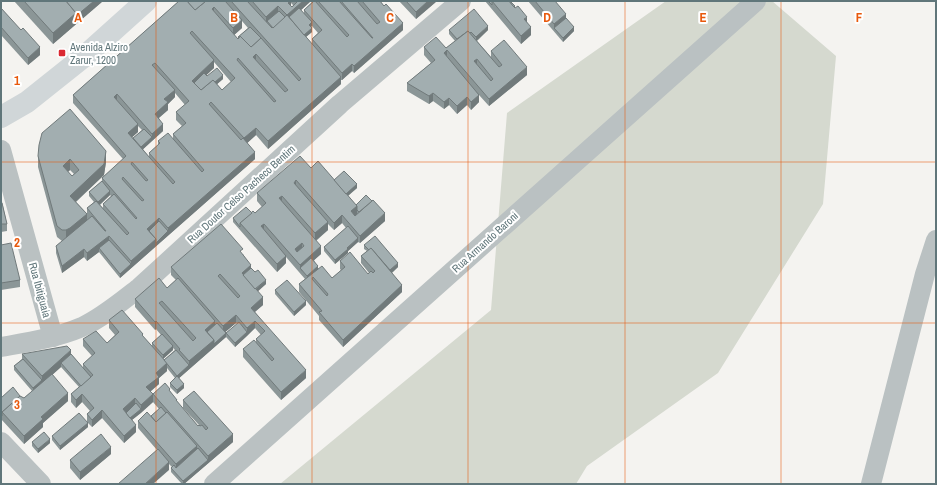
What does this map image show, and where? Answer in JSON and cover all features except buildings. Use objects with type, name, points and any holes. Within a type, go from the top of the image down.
[{"type":"street","points":[[1,118],[27,102],[86,55],[146,1]]},
{"type":"street","name":"Rua Doutor Celso Pacheco Bentim","points":[[1,347],[52,337],[83,326],[111,310],[139,288],[340,104],[461,1]]},
{"type":"street","name":"Rua Armando Baroni","points":[[214,484],[756,1]]},
{"type":"street","name":"Rua Ibitiguaia","points":[[1,150],[52,337]]},
{"type":"street","points":[[871,484],[925,274],[936,240]]},
{"type":"street","points":[[1,442],[41,484]]},
{"type":"shaded area","points":[[666,1],[772,1],[836,56],[823,204],[718,373],[587,466],[576,484],[280,484],[491,310],[507,113]]},
{"type":"place","name":"Avenida Alziro Zarur, 1200","points":[[62,53]]}]
